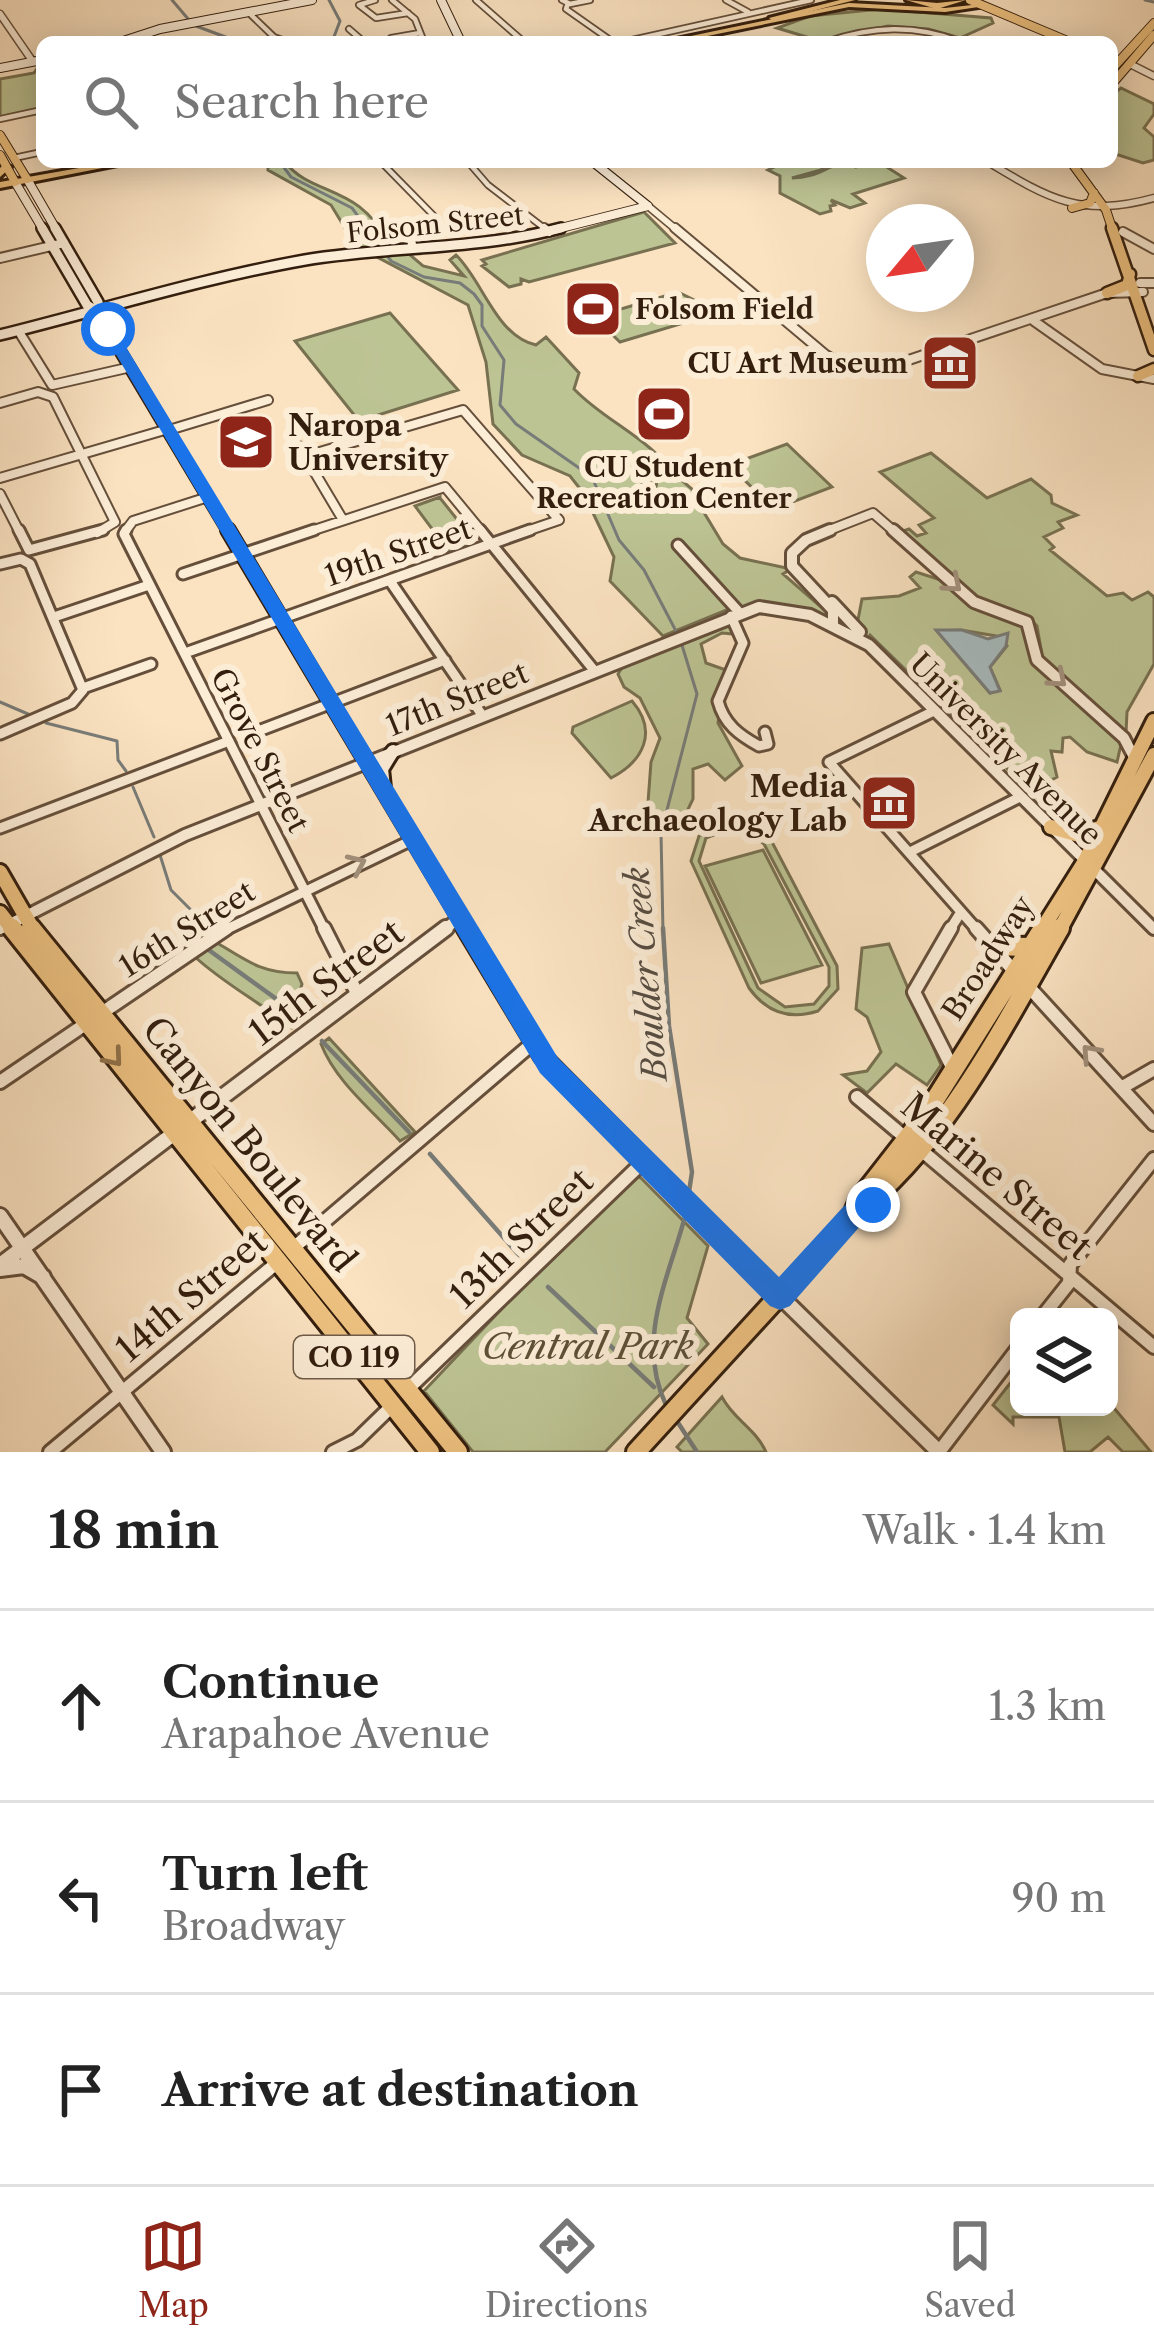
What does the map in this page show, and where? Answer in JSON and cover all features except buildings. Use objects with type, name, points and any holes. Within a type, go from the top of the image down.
[{"type":"highway","points":[[770,16],[823,0]]},
{"type":"highway","points":[[690,36],[835,0]]},
{"type":"highway","points":[[676,36],[851,0]]},
{"type":"highway","points":[[770,16],[857,4],[986,4]]},
{"type":"highway","points":[[914,4],[986,4]]},
{"type":"highway","points":[[914,4],[986,4]]},
{"type":"highway","points":[[13,176],[59,168]]},
{"type":"highway","points":[[13,176],[91,168]]},
{"type":"main road","points":[[141,36],[312,0]]},
{"type":"main road","points":[[441,0],[460,36]]},
{"type":"main road","points":[[986,4],[1055,36]]},
{"type":"main road","points":[[986,4],[1059,36]]},
{"type":"main road","points":[[1118,61],[1154,23]]},
{"type":"main road","points":[[1118,61],[1154,35]]},
{"type":"main road","points":[[0,66],[36,58]]},
{"type":"main road","points":[[0,66],[36,59]]},
{"type":"main road","points":[[0,135],[13,176],[58,242],[87,304],[98,313],[131,367],[533,1043],[561,1078],[780,1297]]},
{"type":"main road","points":[[0,155],[58,242]]},
{"type":"main road","points":[[600,168],[647,206]]},
{"type":"main road","points":[[1077,168],[1110,210],[1130,274],[1144,286],[1154,350]]},
{"type":"main road","points":[[1078,168],[1124,232],[1154,326]]},
{"type":"main road","points":[[1072,208],[1090,203],[1094,193]]},
{"type":"main road","name":"Folsom Street","points":[[0,338],[226,279],[371,249],[482,244],[647,206]]},
{"type":"main road","points":[[1108,293],[1127,285],[1130,274]]},
{"type":"main road","name":"Folsom Street","points":[[0,338],[98,313]]},
{"type":"main road","points":[[1138,376],[1154,369]]},
{"type":"main road","name":"Broadway","points":[[914,1144],[953,1070],[1020,978],[1090,866],[1147,759],[1154,721]]},
{"type":"main road","points":[[388,800],[381,778],[393,751]]},
{"type":"main road","name":"Broadway","points":[[638,1450],[853,1215],[873,1205],[1014,1000],[1030,947],[1090,866],[1102,827],[1147,759]]},
{"type":"main road","points":[[1051,827],[1079,835],[1102,827]]},
{"type":"main road","name":"Canyon Boulevard","points":[[0,872],[7,921],[93,1017],[401,1397],[458,1452]]},
{"type":"main road","points":[[992,946],[1030,947]]},
{"type":"main road","name":"Canyon Boulevard","points":[[401,1397],[430,1452]]},
{"type":"street","points":[[375,0],[359,5],[376,19],[408,13]]},
{"type":"street","points":[[392,0],[408,13],[421,36]]},
{"type":"street","points":[[476,0],[517,36]]},
{"type":"street","points":[[590,0],[565,2],[566,9],[604,36]]},
{"type":"street","points":[[726,0],[751,14]]},
{"type":"street","points":[[650,36],[811,0]]},
{"type":"street","points":[[248,12],[273,36]]},
{"type":"street","points":[[0,14],[32,58]]},
{"type":"street","points":[[349,28],[358,36]]},
{"type":"street","points":[[846,36],[900,28],[935,36]]},
{"type":"street","points":[[403,36],[420,33]]},
{"type":"street","points":[[1118,61],[1154,76]]},
{"type":"street","points":[[0,119],[36,111]]},
{"type":"street","points":[[387,168],[434,216],[410,228],[412,245]]},
{"type":"street","points":[[473,168],[549,232]]},
{"type":"street","points":[[999,168],[1072,208],[1110,210],[1154,198]]},
{"type":"street","points":[[647,206],[826,355],[856,370],[883,369],[1108,293],[1144,286]]},
{"type":"street","points":[[1124,232],[1152,245]]},
{"type":"street","points":[[0,256],[58,242]]},
{"type":"street","points":[[1034,320],[1102,369],[1154,379]]},
{"type":"street","points":[[0,494],[22,545],[32,550],[99,533],[115,520],[21,335]]},
{"type":"street","points":[[0,403],[131,367]]},
{"type":"street","points":[[0,478],[268,400]]},
{"type":"street","name":"19th Street","points":[[184,653],[559,520],[463,410],[305,456]]},
{"type":"street","points":[[299,446],[344,520]]},
{"type":"street","points":[[183,574],[441,487],[449,489],[593,670]]},
{"type":"street","name":"Grove Street","points":[[208,497],[127,525],[125,535],[358,995]]},
{"type":"street","points":[[842,612],[840,623],[832,626],[833,610],[792,566],[794,548],[873,513],[974,602],[1028,622],[1037,660],[1147,759]]},
{"type":"street","points":[[678,545],[735,613],[743,643],[718,701],[719,712],[726,724],[759,746],[768,743],[766,732]]},
{"type":"street","points":[[0,564],[24,560],[53,617],[82,692]]},
{"type":"street","points":[[390,581],[482,715]]},
{"type":"street","points":[[53,617],[149,585]]},
{"type":"street","points":[[814,589],[842,612],[872,649]]},
{"type":"street","name":"17th Street","points":[[7,921],[177,839],[735,613],[765,609],[832,626]]},
{"type":"street","name":"University Avenue","points":[[832,626],[872,649],[1154,929]]},
{"type":"street","points":[[261,730],[445,661]]},
{"type":"street","points":[[0,734],[82,692],[151,664]]},
{"type":"street","points":[[934,711],[829,762],[1154,1124]]},
{"type":"street","points":[[0,828],[229,741]]},
{"type":"street","points":[[910,852],[1020,797]]},
{"type":"street","name":"16th Street","points":[[0,1082],[230,926],[412,840]]},
{"type":"street","points":[[953,1070],[914,992],[961,912]]},
{"type":"street","name":"15th Street","points":[[0,1267],[458,919]]},
{"type":"street","name":"14th Street","points":[[50,1452],[533,1043]]},
{"type":"street","points":[[1121,1088],[1154,1069]]},
{"type":"street","name":"Marine Street","points":[[857,1097],[1154,1347]]},
{"type":"street","points":[[1048,1308],[1070,1275],[1071,1263],[1154,1160]]},
{"type":"street","name":"13th Street","points":[[334,1452],[357,1440],[643,1162]]},
{"type":"street","points":[[0,1216],[163,1452]]},
{"type":"street","points":[[0,1267],[24,1266],[46,1279]]},
{"type":"street","points":[[780,1297],[939,1452],[1010,1359]]},
{"type":"green space","points":[[881,9],[991,18],[993,23],[964,36],[888,26],[843,36],[803,36],[777,28],[810,16]]},
{"type":"green space","points":[[36,70],[36,110],[0,117],[0,79]]},
{"type":"green space","points":[[1118,90],[1154,104],[1154,114],[1144,128],[1154,137],[1154,160],[1143,163],[1118,155]]},
{"type":"green space","points":[[291,168],[351,201],[377,225],[388,244],[426,248],[409,254],[423,266],[464,276],[450,260],[456,255],[510,331],[536,345],[546,337],[579,373],[574,389],[651,449],[701,496],[697,501],[723,544],[740,558],[791,569],[783,574],[828,613],[822,618],[764,604],[729,609],[663,636],[610,581],[614,557],[593,513],[656,488],[657,479],[592,504],[570,476],[522,455],[493,424],[486,362],[468,305],[356,246],[331,205],[268,170]]},
{"type":"green space","points":[[823,168],[792,178],[829,168],[888,168],[904,178],[853,194],[865,203],[850,208],[831,200],[835,205],[830,206],[831,211],[820,214],[780,193],[780,176],[768,170]]},
{"type":"green space","points":[[644,212],[675,243],[529,282],[521,279],[521,284],[509,287],[482,266],[486,264],[482,260]]},
{"type":"green space","name":"Folsom Field","points":[[678,292],[698,302],[707,316],[620,342],[594,317]]},
{"type":"green space","points":[[390,313],[458,390],[359,421],[295,341]]},
{"type":"green space","points":[[787,444],[832,487],[774,509],[729,465]]},
{"type":"green space","points":[[931,453],[987,498],[1031,479],[1051,495],[1052,503],[1077,515],[1058,522],[1063,528],[1044,537],[1054,547],[1050,550],[1107,596],[1123,593],[1132,600],[1148,592],[1154,597],[1154,664],[1127,712],[1126,733],[1043,661],[1037,626],[1029,618],[987,607],[900,532],[926,533],[919,525],[934,518],[880,472]]},
{"type":"green space","points":[[440,497],[476,543],[450,553],[415,506]]},
{"type":"green space","points":[[916,572],[941,580],[975,608],[1014,618],[1027,629],[1030,652],[1122,740],[1117,762],[1087,752],[1070,737],[1063,738],[1062,752],[1051,751],[1057,777],[1048,782],[1051,790],[1036,797],[857,625],[862,599],[899,596],[920,588],[910,577]],"holes":[[[937,631],[996,636],[1007,646],[990,667],[1000,690],[990,693]]]},
{"type":"green space","points":[[731,625],[733,634],[722,633],[701,644],[706,663],[726,670],[718,723],[742,766],[725,780],[708,764],[693,769],[693,799],[679,828],[647,816],[651,762],[660,738],[640,698],[624,687],[618,674],[623,666]]},
{"type":"green space","points":[[632,701],[644,723],[644,744],[632,763],[611,778],[572,733],[573,727]]},
{"type":"green space","points":[[723,824],[751,827],[772,842],[837,966],[838,989],[818,1011],[780,1012],[749,988],[691,861],[699,836]],"holes":[[[729,829],[751,833],[764,844],[829,967],[829,986],[814,1004],[785,1007],[758,988],[699,861],[706,838]]]},
{"type":"green space","points":[[763,850],[822,965],[761,983],[705,866]]},
{"type":"green space","points":[[214,941],[263,968],[297,973],[302,984],[297,1000],[314,1013],[292,1028],[217,975],[194,956]]},
{"type":"green space","points":[[889,944],[941,1065],[927,1085],[896,1064],[867,1093],[843,1075],[867,1071],[881,1052],[867,1017],[856,1009],[862,948]]},
{"type":"green space","points":[[329,1038],[415,1132],[400,1141],[356,1095],[321,1044]]},
{"type":"green space","name":"Central Park","points":[[639,1176],[708,1246],[687,1318],[708,1344],[605,1452],[473,1452],[424,1391],[544,1264]]},
{"type":"green space","points":[[1010,1383],[1010,1416],[1118,1413],[1151,1452],[1123,1452],[1108,1437],[1090,1452],[1065,1452],[1059,1417],[1013,1417],[1013,1424],[993,1405]]},
{"type":"green space","points":[[722,1397],[766,1452],[682,1452],[677,1447]]},
{"type":"shaded area","points":[[936,630],[962,630],[988,639],[1008,633],[1006,646],[990,667],[1000,691],[990,693]]},
{"type":"waterway","name":"Boulder Creek","points":[[172,0],[189,20]]},
{"type":"waterway","points":[[329,0],[340,21],[334,36]]},
{"type":"waterway","points":[[1145,0],[1154,2]]},
{"type":"waterway","name":"Boulder Creek","points":[[196,26],[223,36]]},
{"type":"waterway","name":"Boulder Creek","points":[[284,168],[291,177],[352,208],[391,261],[424,277],[460,283],[474,294],[482,305],[482,326],[504,360],[500,405],[516,424],[592,477],[619,540],[644,570],[677,633]]},
{"type":"waterway","name":"Boulder Creek","points":[[663,931],[661,833],[697,694],[681,642]]},
{"type":"waterway","points":[[0,702],[28,714]]},
{"type":"waterway","points":[[46,723],[117,741],[118,760],[126,771]]},
{"type":"waterway","points":[[133,787],[154,837]]},
{"type":"waterway","points":[[160,855],[171,890],[193,912],[198,931]]},
{"type":"waterway","points":[[198,928],[200,936]]},
{"type":"waterway","name":"Boulder Creek","points":[[663,928],[669,1026],[692,1172],[689,1192]]},
{"type":"waterway","points":[[206,948],[304,1019]]},
{"type":"waterway","points":[[322,1041],[409,1132]]},
{"type":"waterway","points":[[430,1154],[519,1255]]},
{"type":"waterway","name":"Boulder Creek","points":[[666,1405],[657,1380],[654,1332],[686,1213]]},
{"type":"waterway","points":[[548,1287],[654,1387]]},
{"type":"waterway","name":"Boulder Creek","points":[[675,1418],[697,1452]]},
{"type":"place","name":"Folsom Field","points":[[593,309]]},
{"type":"place","name":"CU Art Museum","points":[[950,363]]},
{"type":"place","name":"CU Student Recreation Center","points":[[664,414]]},
{"type":"place","name":"Naropa University","points":[[246,442]]},
{"type":"place","name":"Media Archaeology Lab","points":[[889,803]]},
{"type":"route","points":[[108,329],[549,1065],[780,1297],[853,1215],[873,1205]]}]
